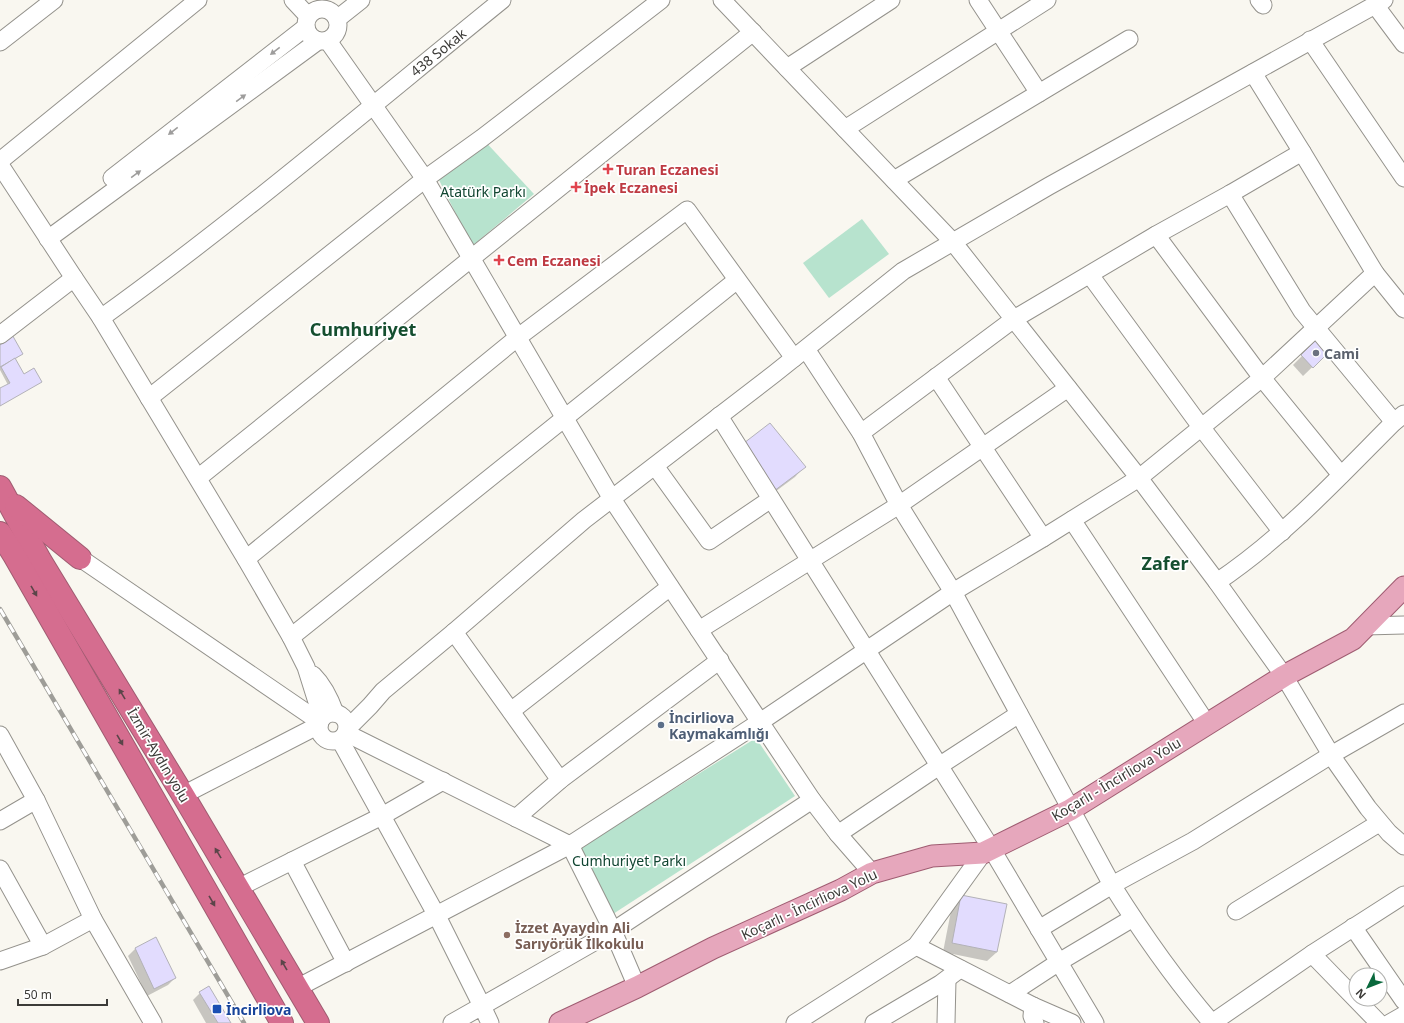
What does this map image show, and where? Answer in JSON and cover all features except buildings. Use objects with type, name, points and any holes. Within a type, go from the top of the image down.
[{"type":"highway","points":[[3,493],[80,558]]},
{"type":"highway","name":"İzmir-Aydın yolu","points":[[3,493],[27,557],[282,1023]]},
{"type":"highway","name":"İzmir-Aydın yolu","points":[[0,533],[27,557],[68,605],[318,1023]]},
{"type":"highway","points":[[27,557],[56,539]]},
{"type":"highway","points":[[27,557],[60,556],[80,558]]},
{"type":"highway","points":[[68,605],[62,583],[63,572],[72,563],[80,558]]},
{"type":"main road","name":"Koçarlı - İncirliova Yolu","points":[[560,1023],[713,948],[841,890],[872,873],[932,856],[987,850],[1070,810],[1284,676],[1353,639],[1404,586]]},
{"type":"street","points":[[0,42],[54,0]]},
{"type":"street","points":[[0,160],[198,0]]},
{"type":"street","points":[[293,0],[307,22],[310,36],[323,41],[373,105],[425,179],[612,499],[812,800],[838,834],[872,873]]},
{"type":"street","points":[[46,235],[307,22],[316,10],[334,10],[361,0]]},
{"type":"street","name":"438 Sokak","points":[[101,318],[136,293],[284,178],[502,0]]},
{"type":"street","points":[[149,398],[425,179],[482,138],[661,0]]},
{"type":"street","points":[[722,0],[953,242],[1139,478],[1217,582],[1284,676],[1331,755],[1379,823],[1389,834],[1404,846]]},
{"type":"street","points":[[787,68],[891,0]]},
{"type":"street","points":[[978,0],[1039,93]]},
{"type":"street","points":[[845,129],[1047,0]]},
{"type":"street","points":[[183,795],[334,724],[383,691],[584,520],[800,353],[903,271],[1049,186],[1380,2],[1404,44]]},
{"type":"street","points":[[46,235],[323,41],[336,34],[339,24],[334,10]]},
{"type":"street","points":[[198,478],[753,32]]},
{"type":"street","points":[[894,180],[1129,40]]},
{"type":"street","points":[[1310,40],[1404,178]]},
{"type":"street","points":[[1252,73],[1302,152],[1375,273],[1404,309]]},
{"type":"street","points":[[861,433],[1014,320],[1156,235],[1302,152]]},
{"type":"street","points":[[0,165],[101,318],[198,478],[291,637],[382,816],[437,916],[490,1023]]},
{"type":"street","points":[[1217,582],[1251,558],[1282,532],[1399,418],[1315,327],[1295,301],[1230,194]]},
{"type":"street","points":[[246,559],[517,338],[687,210],[737,280],[800,353],[861,433],[899,505],[953,592],[1112,885],[1180,985],[1212,1023],[1312,954],[1404,895]]},
{"type":"street","points":[[1156,235],[1262,378],[1341,475]]},
{"type":"street","points":[[297,988],[570,845],[760,722],[953,592],[1139,478],[1262,378],[1315,327],[1375,273]]},
{"type":"street","points":[[1090,275],[1201,427],[1282,532]]},
{"type":"street","points":[[0,335],[74,278]]},
{"type":"street","points":[[291,637],[737,280]]},
{"type":"street","points":[[936,377],[1043,538]]},
{"type":"street","points":[[699,630],[899,505],[1068,388]]},
{"type":"street","points":[[719,416],[939,766],[987,850],[1039,929],[1095,1023]]},
{"type":"street","points":[[655,466],[709,541],[771,498]]},
{"type":"street","points":[[1072,520],[1207,724]]},
{"type":"street","points":[[80,558],[334,724],[570,845],[613,931],[637,986]]},
{"type":"street","points":[[511,711],[670,587]]},
{"type":"street","points":[[1365,626],[1404,625]]},
{"type":"street","points":[[454,632],[560,780]]},
{"type":"street","points":[[516,818],[560,780],[720,660]]},
{"type":"street","points":[[1039,929],[1112,885],[1193,841],[1331,755],[1404,713]]},
{"type":"street","points":[[838,834],[1019,714]]},
{"type":"street","points":[[0,734],[36,800],[93,919],[153,1023]]},
{"type":"street","points":[[238,888],[382,816],[443,781]]},
{"type":"street","points":[[0,821],[36,800]]},
{"type":"street","points":[[452,1023],[613,931],[812,800]]},
{"type":"street","points":[[1236,911],[1379,823]]},
{"type":"street","points":[[795,1023],[916,946],[987,850]]},
{"type":"street","points":[[292,861],[346,963]]},
{"type":"street","points":[[0,869],[43,946]]},
{"type":"street","points":[[1010,994],[1059,962],[1133,918]]},
{"type":"street","points":[[0,961],[43,946],[93,919]]},
{"type":"street","points":[[1353,927],[1404,1000]]},
{"type":"street","points":[[916,946],[1033,1006],[1072,1023]]},
{"type":"street","points":[[1312,954],[1379,1023]]},
{"type":"street","points":[[874,1023],[947,980],[960,969]]},
{"type":"street","points":[[946,1023],[947,980]]},
{"type":"street","points":[[1033,1006],[1032,1016],[1035,1023]]},
{"type":"street","points":[[1390,1023],[1404,1015]]},
{"type":"green space","name":"Atatürk Parkı","points":[[482,138],[534,194],[472,246],[435,172]]},
{"type":"green space","points":[[862,219],[889,254],[829,298],[803,263]]},
{"type":"green space","name":"Cumhuriyet Parkı","points":[[756,738],[795,796],[613,914],[578,849]]},
{"type":"railway","points":[[0,609],[244,1023]]},
{"type":"place","name":"Turan Eczanesi","points":[[608,169]]},
{"type":"place","name":"İpek Eczanesi","points":[[576,187]]},
{"type":"place","name":"Cem Eczanesi","points":[[499,260]]},
{"type":"place","name":"Cami","points":[[1316,353]]},
{"type":"place","name":"İncirliova Kaymakamlığı","points":[[661,725]]},
{"type":"place","name":"İzzet Ayaydın Ali Sarıyörük İlkokulu","points":[[507,935]]},
{"type":"place","name":"İncirliova","points":[[217,1009]]},
{"type":"district","name":"Cumhuriyet","points":[[363,329]]},
{"type":"district","name":"Zafer","points":[[1165,563]]}]
